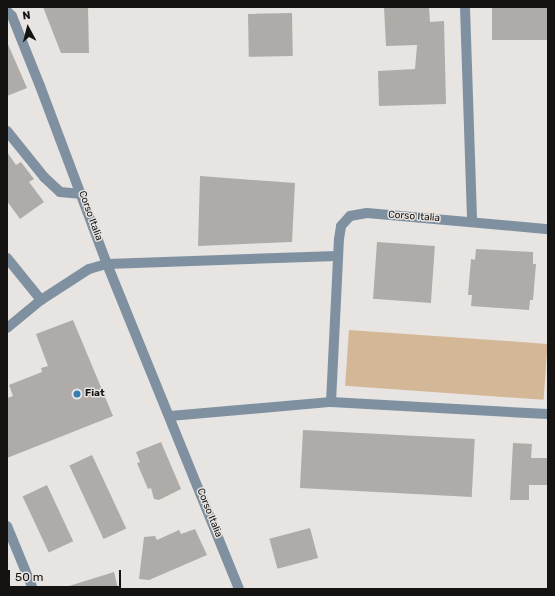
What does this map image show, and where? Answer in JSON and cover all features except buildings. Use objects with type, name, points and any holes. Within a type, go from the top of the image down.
[{"type":"street","points":[[465,7],[472,221]]},
{"type":"street","name":"Corso Italia","points":[[10,11],[108,264],[239,589]]},
{"type":"street","points":[[8,134],[44,177],[60,192],[82,194]]},
{"type":"street","name":"Corso Italia","points":[[331,402],[337,256],[341,226],[350,216],[358,213],[472,221],[548,229]]},
{"type":"street","points":[[7,328],[41,300],[89,269],[108,264],[337,256]]},
{"type":"street","points":[[7,258],[41,300]]},
{"type":"street","points":[[170,416],[331,402],[548,414]]},
{"type":"street","points":[[7,526],[33,589]]},
{"type":"shaded area","points":[[349,330],[548,344],[544,400],[345,386]]},
{"type":"place","name":"Fiat","points":[[77,394]]}]
